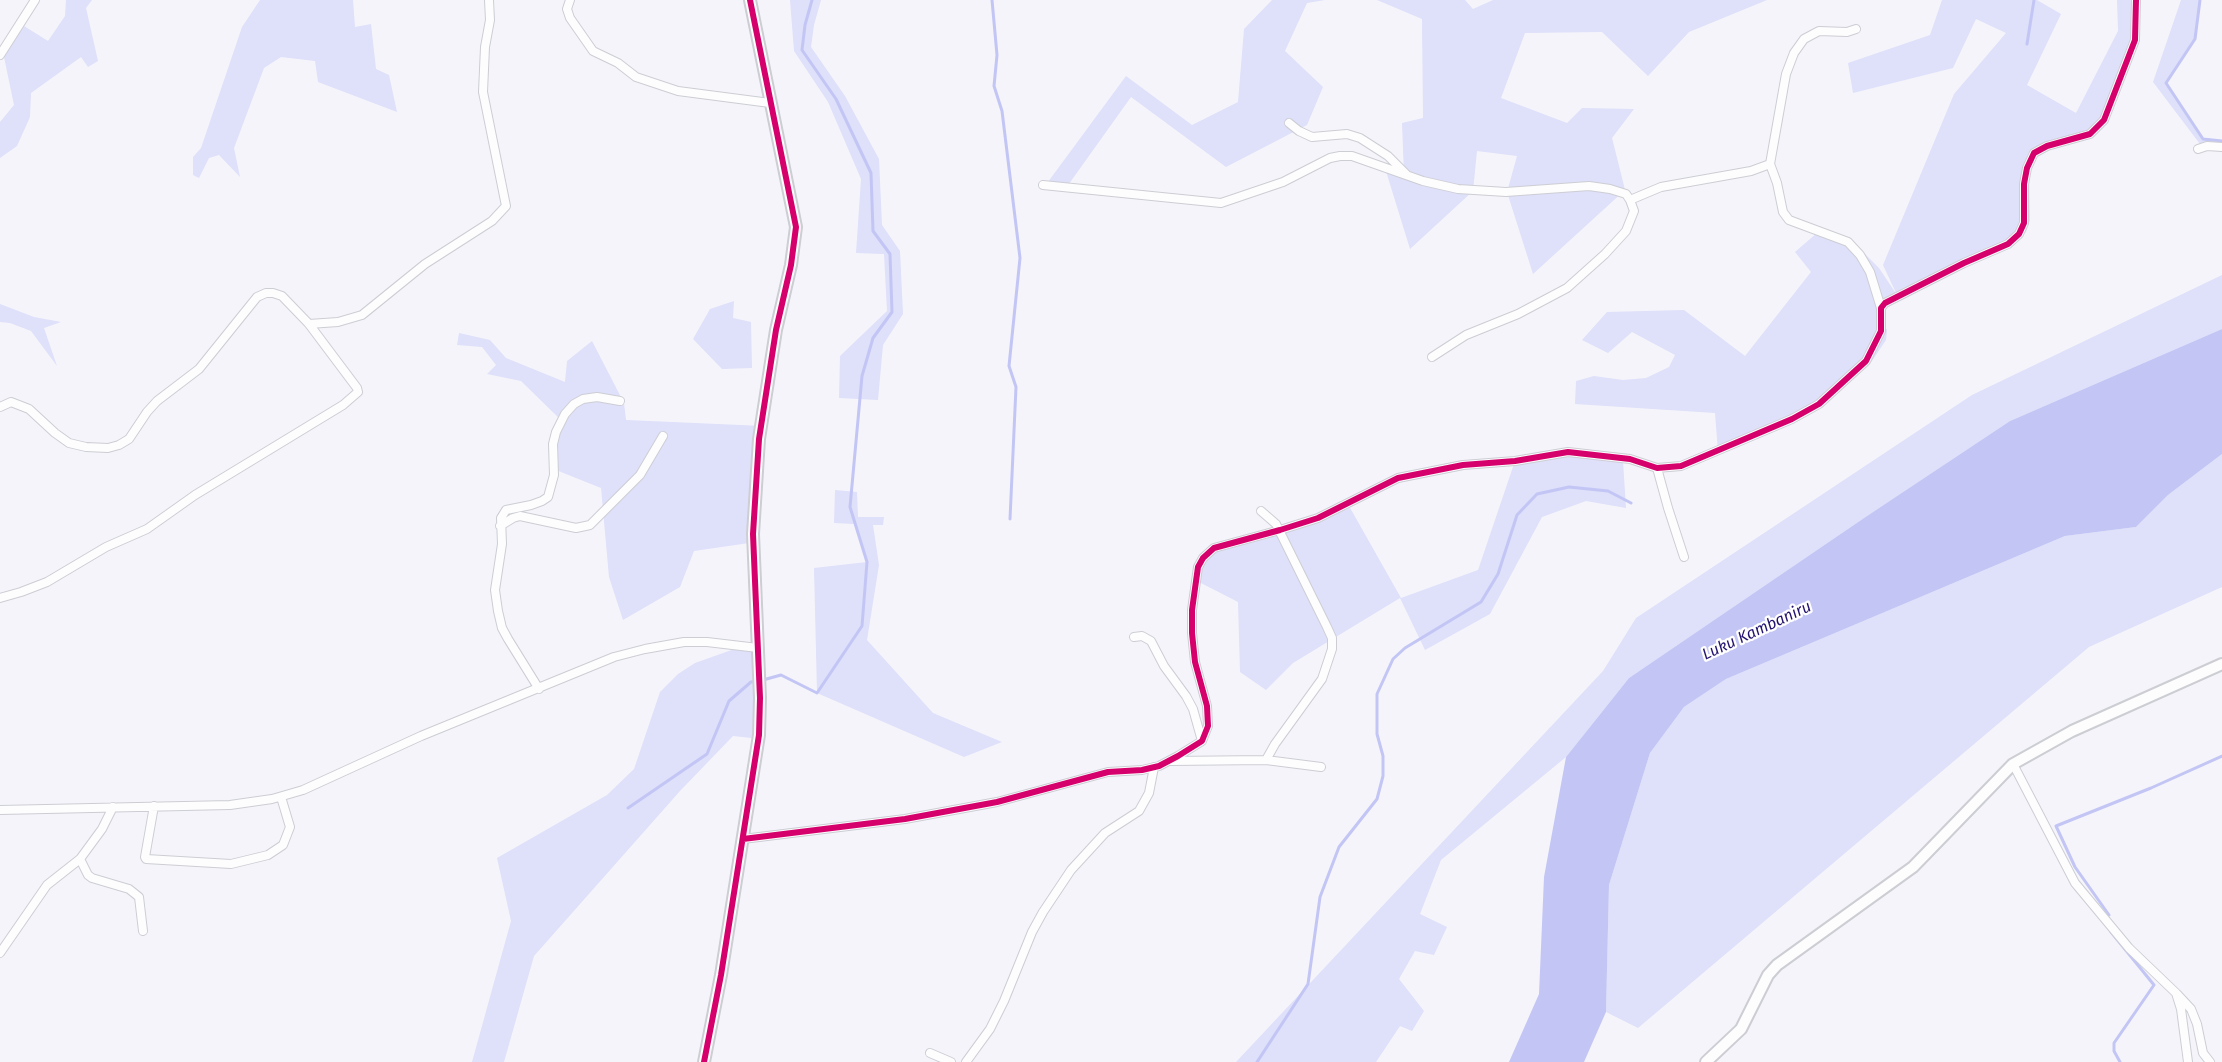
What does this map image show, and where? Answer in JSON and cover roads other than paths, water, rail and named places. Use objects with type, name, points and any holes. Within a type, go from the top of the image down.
[{"type":"street","points":[[0,55],[35,0]]},
{"type":"street","points":[[309,324],[349,321],[363,315],[425,264],[492,220],[506,206],[483,92],[485,47],[490,20],[489,0]]},
{"type":"street","points":[[570,0],[567,9],[570,18],[593,51],[618,63],[636,77],[678,91],[770,103]]},
{"type":"street","points":[[704,1062],[721,975],[759,735],[760,698],[753,534],[759,439],[776,330],[791,265],[796,227],[750,0]]},
{"type":"street","points":[[1881,308],[1889,300],[2008,244],[2019,234],[2025,224],[2024,184],[2030,159],[2034,153],[2047,146],[2090,134],[2104,120],[2133,48],[2136,0]]},
{"type":"street","points":[[743,839],[905,819],[997,802],[1108,772],[1154,767],[1202,741],[1208,726],[1208,715],[1195,662],[1192,633],[1198,567],[1203,558],[1215,548],[1280,531],[1318,518],[1398,478],[1463,465],[1515,461],[1568,452],[1630,459],[1657,468],[1680,466],[1792,419],[1819,404],[1866,361],[1881,331],[1881,308],[1870,272],[1860,255],[1848,242],[1789,220],[1783,212],[1770,164],[1786,74],[1794,53],[1804,39],[1819,31],[1847,33],[1856,29]]},
{"type":"street","points":[[1289,123],[1312,137],[1347,134],[1360,138],[1388,156],[1407,175]]},
{"type":"street","points":[[2198,149],[2207,146],[2222,147]]},
{"type":"street","points":[[1043,185],[1221,203],[1282,182],[1330,158],[1352,156],[1438,186],[1506,192],[1589,186],[1626,194],[1634,211],[1621,239],[1567,288],[1518,314],[1466,335],[1432,357]]},
{"type":"street","points":[[1630,200],[1661,187],[1751,171],[1770,164]]},
{"type":"street","points":[[0,407],[11,402],[29,409],[55,434],[69,443],[86,447],[108,448],[119,445],[129,439],[157,401],[199,369],[257,297],[273,293],[282,296],[309,324],[356,385],[358,392],[343,405],[195,495],[147,529],[106,547],[47,582],[0,598]]},
{"type":"street","points":[[539,689],[501,626],[495,590],[502,544],[500,526],[502,514],[506,510],[531,505],[548,497],[554,475],[553,444],[556,432],[558,425],[574,404],[584,399],[597,397],[620,401]]},
{"type":"street","points":[[500,526],[520,516],[576,528],[590,525],[640,475],[663,436]]},
{"type":"street","points":[[1657,468],[1684,557]]},
{"type":"street","points":[[1261,511],[1276,524],[1280,531],[1332,638],[1332,649],[1322,679],[1266,760]]},
{"type":"street","points":[[1134,637],[1142,636],[1151,640],[1164,666],[1193,709],[1202,741]]},
{"type":"street","points":[[0,810],[230,805],[280,797],[303,790],[421,736],[614,657],[664,645],[707,642],[758,648]]},
{"type":"street","points":[[1706,1062],[1741,1029],[1768,975],[1777,965],[1913,867],[2013,765],[2072,731],[2222,664]]},
{"type":"street","points":[[1168,761],[1266,760],[1321,767]]},
{"type":"street","points":[[2013,765],[2074,883],[2129,948],[2191,1009],[2197,1024],[2203,1053],[2210,1062]]},
{"type":"street","points":[[966,1062],[990,1029],[1032,932],[1044,912],[1071,870],[1105,833],[1139,811],[1149,793],[1154,767]]},
{"type":"street","points":[[154,806],[146,859],[231,864],[268,855],[283,845],[290,827],[280,797]]},
{"type":"street","points":[[0,953],[47,885],[80,859],[102,829],[114,807]]},
{"type":"street","points":[[80,859],[92,878],[129,889],[139,897],[143,931]]},
{"type":"street","points":[[2176,993],[2181,1008],[2188,1062]]},
{"type":"street","points":[[930,1053],[951,1062]]},
{"type":"water","name":"Luku Kambaniru","points":[[2222,329],[2222,454],[2168,495],[2136,527],[2065,536],[1726,679],[1684,707],[1650,753],[1609,885],[1606,1012],[1584,1062],[1509,1062],[1539,994],[1544,877],[1566,757],[1629,678],[2010,421]]},
{"type":"waterway","points":[[763,680],[781,675],[817,693],[862,626],[867,562],[850,507],[862,376],[873,338],[892,312],[890,254],[873,231],[871,173],[836,99],[802,50],[805,25],[812,0]]},
{"type":"waterway","points":[[992,0],[997,55],[994,86],[1002,111],[1020,258],[1009,366],[1016,387],[1010,519]]},
{"type":"waterway","points":[[2027,44],[2034,0]]},
{"type":"waterway","points":[[2200,0],[2195,39],[2166,83],[2203,139],[2222,141]]},
{"type":"waterway","points":[[1257,1062],[1308,984],[1320,897],[1339,847],[1377,799],[1383,776],[1383,756],[1377,734],[1377,694],[1393,659],[1405,648],[1481,602],[1498,574],[1517,515],[1537,494],[1569,487],[1608,491],[1631,503]]},
{"type":"waterway","points":[[628,808],[707,754],[729,701],[751,682],[757,681]]},
{"type":"waterway","points":[[2104,918],[2109,915],[2075,867],[2056,826],[2151,788],[2222,756]]},
{"type":"waterway","points":[[2111,932],[2154,985],[2114,1043],[2114,1051],[2120,1062]]}]
